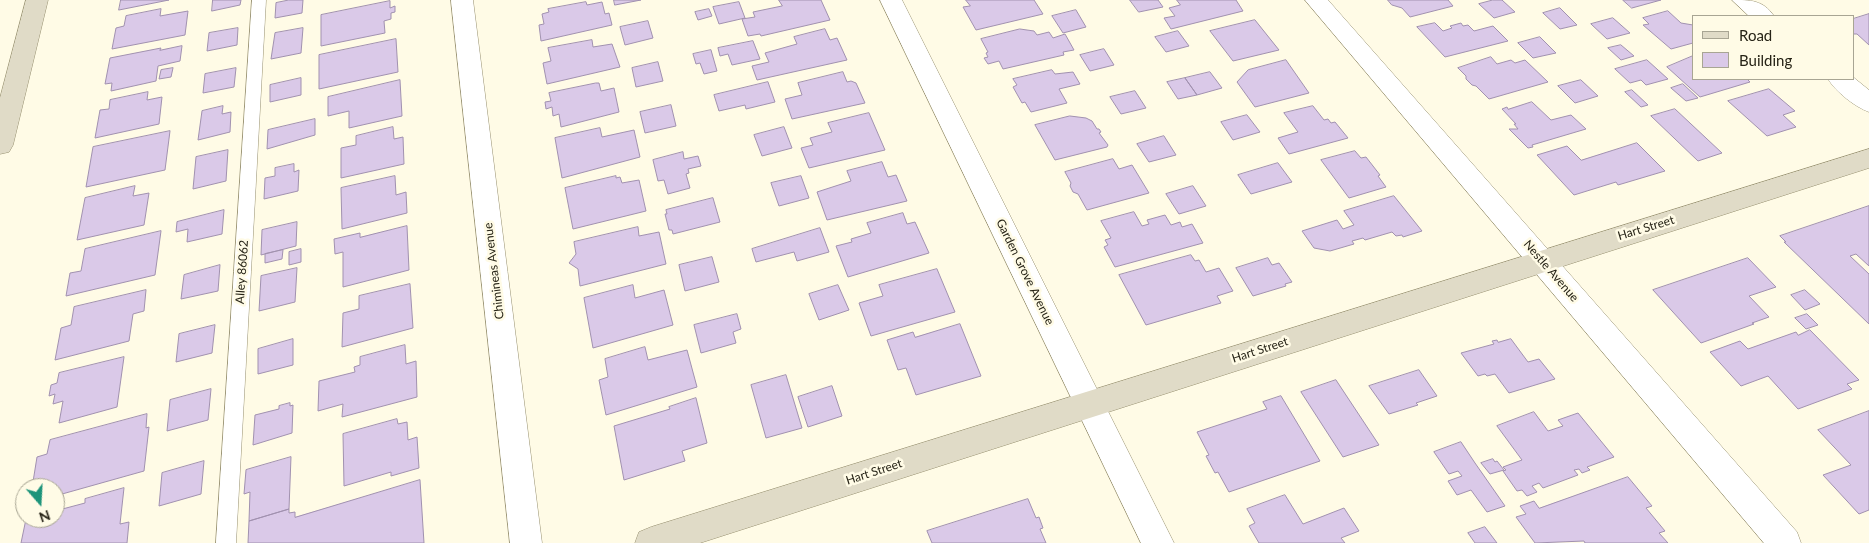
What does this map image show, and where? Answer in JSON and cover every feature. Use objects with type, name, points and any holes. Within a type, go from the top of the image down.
[{"type":"street","points":[[0,145],[36,0]]},
{"type":"street","name":"Chimineas Avenue","points":[[462,0],[526,543]]},
{"type":"street","name":"Garden Grove Avenue","points":[[891,0],[1158,543]]},
{"type":"street","name":"Nestle Avenue","points":[[1316,0],[1785,543]]},
{"type":"street","points":[[1743,0],[1762,15]]},
{"type":"street","points":[[1841,80],[1869,103]]},
{"type":"street","name":"Hart Street","points":[[651,543],[1541,260],[1869,158]]},
{"type":"lane","name":"Alley 86062","points":[[226,543],[259,0]]},
{"type":"building","points":[[121,0],[169,0],[119,10]]},
{"type":"building","points":[[213,0],[241,0],[240,5],[212,11]]},
{"type":"building","points":[[289,0],[303,0],[302,13],[275,18],[276,3]]},
{"type":"building","points":[[614,0],[641,0],[615,5]]},
{"type":"building","points":[[779,0],[821,0],[830,20],[761,36],[760,34],[748,36],[742,19],[755,17],[753,12],[782,6]]},
{"type":"building","points":[[966,0],[1034,0],[1043,14],[976,30],[963,7],[970,6]]},
{"type":"building","points":[[1130,0],[1158,0],[1163,7],[1139,12]]},
{"type":"building","points":[[1177,0],[1236,0],[1243,11],[1171,29],[1164,18],[1175,16],[1169,8],[1180,5]]},
{"type":"building","points":[[1388,0],[1448,0],[1453,6],[1410,17],[1402,8],[1392,5]]},
{"type":"building","points":[[1493,0],[1502,0],[1515,12],[1494,18],[1479,4]]},
{"type":"building","points":[[1623,0],[1661,0],[1632,8]]},
{"type":"building","points":[[390,1],[390,8],[395,6],[395,12],[391,13],[391,19],[384,21],[385,33],[321,46],[321,15]]},
{"type":"building","points":[[586,2],[587,5],[602,2],[605,14],[609,13],[612,25],[541,41],[539,25],[544,24],[542,14],[549,12],[548,9]]},
{"type":"building","points":[[739,2],[745,18],[719,24],[713,7]]},
{"type":"building","points":[[1560,8],[1577,25],[1560,29],[1543,13]]},
{"type":"building","points":[[161,9],[160,16],[188,11],[185,35],[112,49],[116,28],[124,26],[126,16]]},
{"type":"building","points":[[709,9],[712,16],[698,20],[695,12]]},
{"type":"building","points":[[1076,10],[1086,27],[1063,33],[1052,16]]},
{"type":"building","points":[[1668,11],[1681,23],[1692,25],[1692,43],[1671,49],[1643,25],[1649,24],[1643,18]]},
{"type":"building","points":[[1869,14],[1869,45],[1857,34],[1854,34],[1854,19]]},
{"type":"building","points":[[1613,18],[1630,33],[1607,39],[1591,24]]},
{"type":"building","points":[[1255,20],[1279,50],[1233,61],[1210,31]]},
{"type":"building","points":[[648,21],[653,38],[625,45],[620,27]]},
{"type":"building","points":[[1435,23],[1443,31],[1452,28],[1450,26],[1461,23],[1463,26],[1468,25],[1474,31],[1493,26],[1508,41],[1445,57],[1417,27]]},
{"type":"building","points":[[238,28],[237,45],[207,51],[209,33]]},
{"type":"building","points":[[303,28],[301,53],[271,59],[275,33]]},
{"type":"building","points":[[825,29],[830,40],[837,38],[847,60],[757,80],[752,66],[769,62],[765,53],[797,44],[794,37]]},
{"type":"building","points":[[1020,29],[1034,31],[1037,35],[1049,32],[1053,38],[1065,34],[1074,50],[1063,52],[1064,55],[1003,69],[999,61],[988,64],[984,58],[988,57],[986,53],[988,52],[981,39]]},
{"type":"building","points":[[1178,31],[1189,46],[1166,52],[1155,37]]},
{"type":"building","points":[[1540,37],[1556,53],[1533,58],[1518,43]]},
{"type":"building","points":[[396,39],[398,72],[319,89],[319,55]]},
{"type":"building","points":[[592,40],[593,47],[612,44],[620,67],[547,84],[543,63],[551,61],[548,48]]},
{"type":"building","points":[[753,41],[760,59],[732,65],[728,54],[720,56],[718,48]]},
{"type":"building","points":[[1621,45],[1634,56],[1621,60],[1608,48]]},
{"type":"building","points":[[182,46],[180,61],[158,66],[156,81],[111,91],[112,83],[105,84],[110,58]]},
{"type":"building","points":[[1104,49],[1114,65],[1090,71],[1080,55]]},
{"type":"building","points":[[711,50],[717,71],[704,74],[700,63],[696,64],[693,54]]},
{"type":"building","points":[[1692,56],[1692,80],[1748,80],[1750,82],[1700,97],[1667,67]]},
{"type":"building","points":[[1491,57],[1497,64],[1511,60],[1515,63],[1525,60],[1548,82],[1489,99],[1466,79],[1466,76],[1458,68]]},
{"type":"building","points":[[1286,60],[1309,93],[1255,107],[1237,82],[1248,70]]},
{"type":"building","points":[[1647,60],[1668,79],[1646,85],[1641,80],[1630,83],[1615,69]]},
{"type":"building","points":[[658,62],[663,81],[636,87],[632,68]]},
{"type":"building","points":[[173,68],[171,77],[159,79],[161,70]]},
{"type":"building","points":[[236,68],[234,87],[203,93],[205,74]]},
{"type":"building","points":[[1052,70],[1055,74],[1073,72],[1080,84],[1059,89],[1067,103],[1031,112],[1025,102],[1022,103],[1013,87],[1017,85],[1013,79]]},
{"type":"building","points":[[843,72],[847,82],[856,83],[865,103],[792,119],[785,99],[802,95],[798,83]]},
{"type":"building","points":[[1210,72],[1222,88],[1197,95],[1185,78]]},
{"type":"building","points":[[301,78],[301,95],[270,102],[270,85]]},
{"type":"building","points":[[1185,78],[1197,95],[1178,99],[1167,82]]},
{"type":"building","points":[[400,80],[402,116],[349,128],[349,111],[328,116],[328,97]]},
{"type":"building","points":[[1581,80],[1598,96],[1575,103],[1558,86]]},
{"type":"building","points":[[768,82],[775,102],[746,109],[745,105],[719,111],[714,95]]},
{"type":"building","points":[[599,83],[601,91],[614,88],[619,112],[561,127],[559,114],[553,116],[552,107],[546,109],[545,102],[551,101],[549,93]]},
{"type":"building","points":[[1683,84],[1698,98],[1686,101],[1671,88]]},
{"type":"building","points":[[1769,89],[1795,111],[1783,115],[1796,127],[1767,136],[1728,101]]},
{"type":"building","points":[[1632,90],[1648,105],[1641,107],[1625,92]]},
{"type":"building","points":[[1135,91],[1146,108],[1121,114],[1110,97]]},
{"type":"building","points":[[148,92],[147,100],[162,97],[159,124],[95,138],[100,110],[109,109],[110,100]]},
{"type":"building","points":[[1532,102],[1551,120],[1571,115],[1586,129],[1532,145],[1533,147],[1528,148],[1509,129],[1518,129],[1514,124],[1516,124],[1502,109]]},
{"type":"building","points":[[671,105],[676,126],[645,133],[640,112]]},
{"type":"building","points":[[223,106],[222,114],[231,112],[230,132],[198,140],[202,111]]},
{"type":"building","points":[[1313,106],[1324,120],[1328,119],[1331,123],[1335,122],[1348,138],[1289,154],[1278,138],[1298,132],[1284,113]]},
{"type":"building","points":[[1675,109],[1722,153],[1698,161],[1651,116]]},
{"type":"building","points":[[869,113],[885,150],[809,168],[801,148],[813,145],[810,138],[832,132],[828,123]]},
{"type":"building","points":[[1247,115],[1260,132],[1233,140],[1221,122]]},
{"type":"building","points":[[1070,116],[1086,118],[1092,121],[1101,132],[1099,133],[1108,145],[1107,147],[1055,160],[1035,125]]},
{"type":"building","points":[[315,119],[315,135],[267,149],[268,130]]},
{"type":"building","points":[[393,127],[394,139],[403,137],[404,164],[341,178],[341,148],[356,145],[356,136]]},
{"type":"building","points":[[784,127],[792,148],[762,156],[754,135]]},
{"type":"building","points":[[600,128],[602,137],[634,130],[640,157],[562,178],[555,138]]},
{"type":"building","points":[[170,131],[165,170],[86,187],[93,147]]},
{"type":"building","points":[[1164,136],[1176,155],[1149,162],[1137,144]]},
{"type":"building","points":[[1637,143],[1665,171],[1618,185],[1616,182],[1574,195],[1537,155],[1567,146],[1581,160]]},
{"type":"building","points":[[228,150],[226,181],[193,189],[196,157]]},
{"type":"building","points":[[1355,151],[1361,158],[1366,157],[1380,175],[1378,176],[1386,187],[1349,198],[1321,160]]},
{"type":"building","points":[[683,152],[684,159],[698,156],[701,166],[688,169],[689,173],[686,174],[690,188],[668,194],[664,180],[658,181],[653,160]]},
{"type":"building","points":[[1113,159],[1119,169],[1132,165],[1149,193],[1087,210],[1078,194],[1073,192],[1065,172]]},
{"type":"building","points":[[882,162],[888,177],[896,175],[907,201],[827,220],[817,192],[851,181],[847,171]]},
{"type":"building","points":[[1278,163],[1292,182],[1251,194],[1238,175]]},
{"type":"building","points":[[294,164],[294,172],[299,170],[298,191],[264,199],[265,178],[275,176],[275,168]]},
{"type":"building","points":[[395,176],[396,195],[406,192],[407,213],[342,229],[341,188]]},
{"type":"building","points":[[616,176],[616,178],[620,177],[622,183],[639,180],[646,211],[573,229],[565,188]]},
{"type":"building","points":[[801,176],[809,198],[779,206],[771,183]]},
{"type":"building","points":[[135,186],[133,196],[149,193],[144,225],[77,240],[85,198]]},
{"type":"building","points":[[1193,186],[1206,206],[1179,214],[1166,194]]},
{"type":"building","points":[[1394,196],[1422,231],[1403,237],[1402,235],[1396,236],[1392,232],[1365,240],[1363,238],[1352,241],[1354,244],[1330,251],[1314,248],[1302,231],[1337,220],[1343,229],[1354,225],[1344,211]]},
{"type":"building","points":[[713,198],[720,222],[673,234],[672,230],[669,230],[665,214],[667,214],[666,210]]},
{"type":"building","points":[[1869,206],[1869,266],[1856,254],[1850,256],[1869,274],[1869,324],[1780,236]]},
{"type":"building","points":[[224,210],[222,234],[187,242],[188,229],[176,232],[177,222]]},
{"type":"building","points":[[1134,212],[1142,226],[1149,224],[1147,220],[1165,215],[1171,225],[1180,222],[1182,227],[1192,224],[1203,243],[1115,267],[1104,247],[1108,245],[1105,240],[1111,238],[1101,221]]},
{"type":"building","points":[[903,213],[907,224],[915,222],[929,253],[848,277],[836,246],[852,242],[851,239],[871,233],[867,223]]},
{"type":"building","points":[[297,222],[296,246],[261,255],[262,230]]},
{"type":"building","points":[[407,226],[409,270],[343,287],[343,252],[335,254],[334,239],[360,233],[360,237]]},
{"type":"building","points":[[638,227],[639,236],[659,232],[666,264],[580,286],[578,269],[569,263],[576,254],[574,242]]},
{"type":"building","points":[[820,228],[829,252],[797,261],[794,252],[756,262],[752,249]]},
{"type":"building","points":[[161,231],[155,275],[66,296],[70,273],[81,271],[85,249]]},
{"type":"building","points":[[301,249],[301,262],[289,265],[289,252]]},
{"type":"building","points":[[283,250],[282,259],[265,263],[265,254]]},
{"type":"building","points":[[1191,255],[1195,261],[1199,260],[1206,272],[1219,268],[1233,291],[1217,296],[1221,303],[1146,325],[1119,275]]},
{"type":"building","points":[[712,257],[719,282],[685,291],[679,265]]},
{"type":"building","points":[[1268,258],[1272,265],[1279,263],[1292,282],[1285,284],[1286,286],[1253,296],[1236,268]]},
{"type":"building","points":[[1748,258],[1776,287],[1749,296],[1769,317],[1701,343],[1653,290]]},
{"type":"building","points":[[220,265],[218,291],[181,299],[184,275]]},
{"type":"building","points":[[297,268],[295,302],[259,311],[261,276]]},
{"type":"building","points":[[937,269],[955,312],[871,336],[859,303],[883,296],[879,285]]},
{"type":"building","points":[[410,284],[413,328],[342,347],[343,313],[359,309],[359,296]]},
{"type":"building","points":[[633,285],[635,298],[664,290],[673,325],[593,348],[584,298]]},
{"type":"building","points":[[838,285],[849,310],[819,320],[809,294]]},
{"type":"building","points":[[146,290],[144,311],[133,314],[129,341],[55,360],[61,328],[71,325],[74,307]]},
{"type":"building","points":[[1805,290],[1820,304],[1805,310],[1791,295]]},
{"type":"building","points":[[737,314],[741,329],[733,332],[736,343],[701,353],[694,325]]},
{"type":"building","points":[[1807,314],[1818,325],[1806,329],[1795,318]]},
{"type":"building","points":[[960,324],[981,376],[916,395],[906,368],[898,370],[887,340],[913,332],[915,337]]},
{"type":"building","points":[[215,325],[212,353],[176,362],[179,334]]},
{"type":"building","points":[[1810,330],[1859,380],[1847,384],[1852,389],[1798,409],[1768,376],[1741,386],[1710,352],[1740,341],[1748,349],[1796,332],[1798,335]]},
{"type":"building","points":[[293,339],[293,365],[258,374],[258,349]]},
{"type":"building","points":[[1511,339],[1528,362],[1539,359],[1555,379],[1509,393],[1495,374],[1478,376],[1461,353],[1494,344],[1492,341],[1497,340],[1498,342]]},
{"type":"building","points":[[405,345],[406,364],[416,361],[417,397],[342,417],[343,404],[318,411],[319,381],[355,372],[354,367],[360,365],[360,357]]},
{"type":"building","points":[[645,347],[648,360],[687,350],[697,387],[606,415],[599,380],[608,377],[605,359]]},
{"type":"building","points":[[124,357],[117,407],[59,423],[63,401],[53,404],[55,394],[49,396],[51,385],[57,383],[59,373]]},
{"type":"building","points":[[1419,370],[1437,396],[1416,403],[1418,405],[1389,414],[1369,386]]},
{"type":"building","points":[[786,375],[802,428],[766,438],[751,385]]},
{"type":"building","points":[[1336,380],[1379,445],[1343,457],[1301,392]]},
{"type":"building","points":[[832,386],[842,416],[808,427],[798,397]]},
{"type":"building","points":[[211,389],[208,420],[167,431],[170,400]]},
{"type":"building","points":[[1281,396],[1320,461],[1229,492],[1218,472],[1215,473],[1206,456],[1209,455],[1197,432],[1267,409],[1263,402]]},
{"type":"building","points":[[696,398],[707,443],[682,451],[685,461],[624,480],[614,426],[670,409],[669,407]]},
{"type":"building","points":[[290,403],[290,406],[293,405],[292,433],[253,445],[255,415],[279,409],[279,406]]},
{"type":"building","points":[[1869,411],[1869,510],[1859,514],[1823,475],[1851,465],[1818,430]]},
{"type":"building","points":[[1534,412],[1548,431],[1563,426],[1558,420],[1578,413],[1614,457],[1587,467],[1590,470],[1582,473],[1579,469],[1574,470],[1578,475],[1543,488],[1539,483],[1532,486],[1537,492],[1527,496],[1522,490],[1517,491],[1503,471],[1506,470],[1503,467],[1522,460],[1497,426]]},
{"type":"building","points":[[147,414],[146,428],[149,427],[144,471],[65,493],[65,478],[34,478],[37,457],[47,454],[50,440]]},
{"type":"building","points":[[397,419],[398,424],[407,422],[408,440],[417,437],[419,468],[391,476],[391,472],[344,486],[343,434]]},
{"type":"building","points":[[1461,442],[1505,506],[1487,512],[1471,490],[1457,495],[1448,481],[1462,476],[1458,471],[1449,474],[1434,452]]},
{"type":"building","points":[[291,457],[289,509],[249,521],[250,492],[244,494],[246,470]]},
{"type":"building","points":[[1493,459],[1504,470],[1490,474],[1481,463]]},
{"type":"building","points":[[204,461],[201,494],[159,506],[162,473]]},
{"type":"building","points":[[1628,477],[1652,506],[1646,508],[1665,531],[1659,533],[1668,543],[1585,543],[1584,541],[1535,543],[1516,517],[1526,514],[1520,506],[1534,501],[1539,508]]},
{"type":"building","points":[[420,480],[424,543],[248,543],[249,521],[289,509],[289,513],[295,512],[295,517]]},
{"type":"building","points":[[124,488],[120,524],[129,522],[127,543],[21,543],[24,528],[65,528],[65,508],[85,503],[85,499]]},
{"type":"building","points":[[1285,495],[1303,524],[1344,508],[1359,531],[1341,538],[1345,543],[1259,543],[1249,526],[1255,523],[1247,509]]},
{"type":"building","points":[[1028,499],[1036,518],[1039,517],[1043,528],[1040,529],[1046,543],[932,543],[927,531]]},
{"type":"building","points":[[1485,527],[1497,543],[1475,543],[1468,533]]}]
